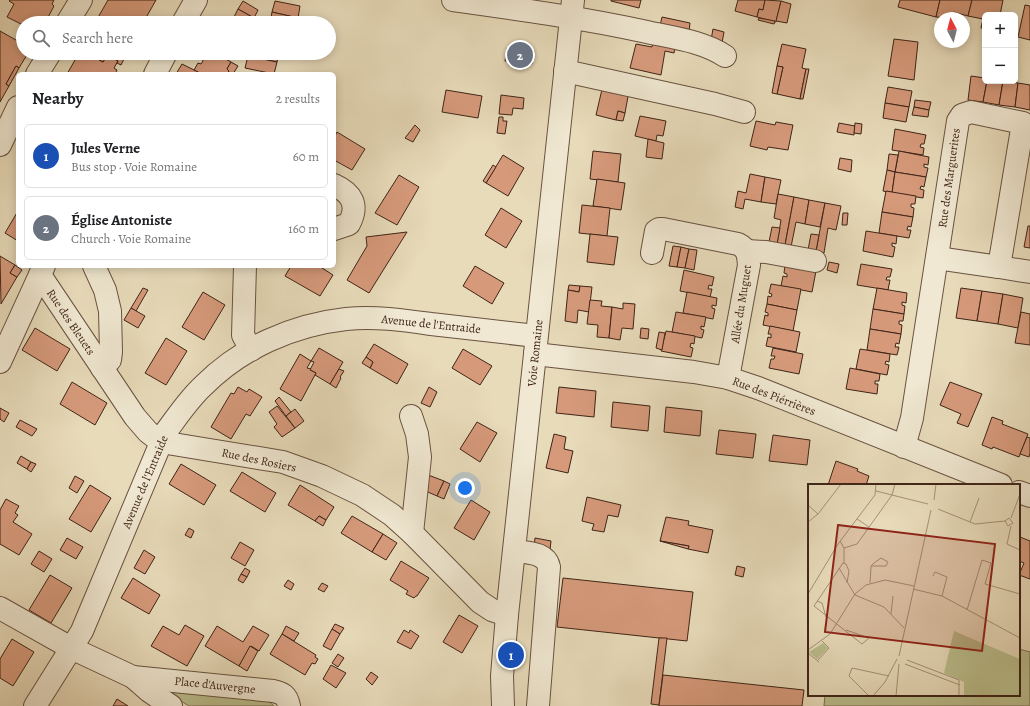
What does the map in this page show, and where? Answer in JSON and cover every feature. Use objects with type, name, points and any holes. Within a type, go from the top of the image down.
[{"type":"street","points":[[71,16],[81,0]]},
{"type":"street","points":[[187,16],[196,0]]},
{"type":"street","points":[[453,0],[572,9],[696,42],[716,50],[725,56]]},
{"type":"street","name":"Voie Romaine","points":[[503,706],[502,676],[507,615],[572,9]]},
{"type":"street","points":[[38,72],[46,60]]},
{"type":"street","points":[[156,72],[162,60]]},
{"type":"street","points":[[565,72],[715,104],[744,112]]},
{"type":"street","points":[[0,145],[16,111]]},
{"type":"street","name":"Rue des Marguerites","points":[[904,446],[912,418],[938,258],[958,121],[962,115],[971,112],[1026,124],[999,267]]},
{"type":"street","points":[[336,186],[349,194],[352,199],[353,207],[352,218],[349,224],[336,228]]},
{"type":"street","name":"Allée du Muguet","points":[[652,253],[656,231],[659,229],[744,246],[747,251],[749,265],[728,378]]},
{"type":"street","points":[[747,251],[766,252],[815,261]]},
{"type":"street","points":[[938,258],[1030,272]]},
{"type":"street","name":"Rue des Bleuets","points":[[95,268],[105,290],[110,311],[110,360],[102,368]]},
{"type":"street","points":[[245,268],[243,335],[250,350]]},
{"type":"street","name":"Rue des Bleuets","points":[[42,271],[102,368],[135,417],[148,432],[161,442]]},
{"type":"street","name":"Rue des Bleuets","points":[[0,362],[42,271]]},
{"type":"street","name":"Avenue de l'Entraide","points":[[35,706],[82,631],[165,433],[183,408],[202,386],[225,366],[250,350],[279,335],[310,325],[347,319],[384,318],[536,345]]},
{"type":"street","name":"Rue des Piérrières","points":[[536,345],[728,378],[758,388],[999,484]]},
{"type":"street","points":[[410,416],[417,434],[420,449],[412,533]]},
{"type":"street","name":"Rue des Rosiers","points":[[161,442],[283,462],[322,476],[362,495],[392,515],[412,533],[480,602],[492,610],[507,615]]},
{"type":"street","points":[[1020,492],[1030,496]]},
{"type":"street","points":[[514,551],[541,556],[548,562],[549,567],[538,706]]},
{"type":"street","name":"Place d'Auvergne","points":[[0,608],[71,648],[133,677],[149,691],[171,706]]},
{"type":"street","name":"Place d'Auvergne","points":[[133,677],[273,691],[286,696],[289,706]]},
{"type":"green space","points":[[1020,649],[1030,652],[1030,706],[824,706],[825,696],[1020,696]]},
{"type":"green space","points":[[160,688],[266,699],[274,706],[189,706]]},
{"type":"building","points":[[54,0],[52,4],[54,6],[49,16],[16,16],[16,22],[7,17],[14,4],[9,1]]},
{"type":"building","points":[[108,0],[156,0],[147,16],[99,16]]},
{"type":"building","points":[[611,0],[641,0],[639,8]]},
{"type":"building","points":[[738,0],[765,0],[763,10],[759,9],[757,17],[735,11]]},
{"type":"building","points":[[765,0],[781,1],[776,22],[757,17],[759,9],[763,10]]},
{"type":"building","points":[[900,0],[940,0],[937,12],[934,12],[934,16],[898,7]]},
{"type":"building","points":[[940,0],[972,0],[969,12],[937,12]]},
{"type":"building","points":[[972,0],[1003,0],[1001,12],[982,12],[982,19],[970,16],[969,12]]},
{"type":"building","points":[[243,1],[258,10],[255,16],[250,16],[238,9]]},
{"type":"building","points":[[275,1],[300,6],[298,16],[289,16],[272,12]]},
{"type":"building","points":[[781,1],[791,4],[787,23],[776,21]]},
{"type":"building","points":[[1025,5],[1030,6],[1030,40],[1018,37]]},
{"type":"building","points":[[238,9],[250,16],[234,16]]},
{"type":"building","points":[[272,12],[289,16],[271,16]]},
{"type":"building","points":[[662,17],[690,23],[689,32],[660,26]]},
{"type":"building","points":[[759,18],[775,21],[774,24],[758,20]]},
{"type":"building","points":[[713,29],[724,32],[722,43],[711,40]]},
{"type":"building","points":[[0,31],[16,40],[16,60],[24,60],[19,68],[16,66],[6,84],[9,86],[0,102]]},
{"type":"building","points":[[654,39],[676,44],[674,53],[665,51],[661,75],[630,68],[636,44],[652,47]]},
{"type":"building","points":[[894,39],[918,42],[914,80],[888,76]]},
{"type":"building","points":[[782,44],[806,49],[802,68],[806,69],[800,99],[777,94],[783,67],[777,66]]},
{"type":"building","points":[[507,48],[534,51],[532,64],[505,61]]},
{"type":"building","points":[[75,60],[99,60],[103,62],[104,60],[118,61],[114,68],[117,70],[116,72],[68,72]]},
{"type":"building","points":[[116,60],[124,60],[121,65],[117,63],[118,61]]},
{"type":"building","points":[[227,60],[231,62],[227,69],[228,72],[198,72],[194,70],[198,63],[201,64],[203,61]]},
{"type":"building","points":[[247,60],[267,60],[277,62],[274,72],[264,72],[245,68]]},
{"type":"building","points":[[267,60],[277,60],[277,62]]},
{"type":"building","points":[[231,62],[238,66],[234,72],[228,72],[227,69]]},
{"type":"building","points":[[182,64],[198,72],[177,72]]},
{"type":"building","points":[[16,66],[19,68],[9,86],[6,84]]},
{"type":"building","points":[[777,66],[783,67],[777,94],[772,93]]},
{"type":"building","points":[[806,69],[809,69],[803,99],[800,99]]},
{"type":"building","points":[[971,76],[982,78],[982,84],[986,84],[983,102],[968,100]]},
{"type":"building","points":[[1018,83],[1030,85],[1030,110],[1015,107]]},
{"type":"building","points":[[986,84],[1002,84],[999,105],[983,102]]},
{"type":"building","points":[[1002,84],[1018,84],[1015,107],[999,105]]},
{"type":"building","points":[[603,85],[629,91],[625,113],[618,111],[616,120],[596,115]]},
{"type":"building","points":[[888,87],[912,91],[909,107],[885,103]]},
{"type":"building","points":[[446,90],[482,96],[478,118],[442,112]]},
{"type":"building","points":[[501,95],[524,98],[523,109],[513,108],[512,115],[499,114]]},
{"type":"building","points":[[915,100],[931,102],[929,110],[914,107]]},
{"type":"building","points":[[885,103],[909,107],[906,122],[883,118]]},
{"type":"building","points":[[914,107],[929,110],[928,117],[912,115]]},
{"type":"building","points":[[618,111],[625,113],[623,121],[616,120]]},
{"type":"building","points":[[640,116],[666,121],[663,136],[657,135],[656,141],[635,136]]},
{"type":"building","points":[[499,117],[503,117],[503,121],[507,121],[505,134],[497,133]]},
{"type":"building","points":[[756,121],[775,125],[776,122],[793,125],[788,150],[768,147],[767,150],[750,146]]},
{"type":"building","points":[[839,123],[855,126],[854,135],[837,132]]},
{"type":"building","points":[[855,123],[862,124],[861,134],[854,133]]},
{"type":"building","points":[[415,125],[420,130],[413,142],[405,138]]},
{"type":"building","points":[[895,129],[926,135],[924,144],[921,144],[920,147],[924,148],[923,155],[892,150]]},
{"type":"building","points":[[337,132],[365,149],[352,170],[336,161]]},
{"type":"building","points":[[648,139],[664,143],[662,159],[646,157]]},
{"type":"building","points":[[593,151],[621,154],[618,182],[590,179]]},
{"type":"building","points":[[899,151],[929,157],[928,165],[924,164],[924,167],[928,168],[926,177],[895,172]]},
{"type":"building","points":[[889,154],[898,155],[895,172],[887,170]]},
{"type":"building","points":[[503,155],[524,168],[508,196],[486,183]]},
{"type":"building","points":[[840,158],[852,160],[851,172],[838,169]]},
{"type":"building","points":[[493,165],[496,167],[486,183],[483,181]]},
{"type":"building","points":[[887,170],[895,172],[892,193],[883,191]]},
{"type":"building","points":[[895,172],[926,177],[924,187],[921,186],[920,189],[924,190],[923,198],[892,193]]},
{"type":"building","points":[[750,174],[765,177],[761,202],[745,199],[743,209],[735,207],[738,191],[746,193]]},
{"type":"building","points":[[399,175],[419,187],[397,225],[375,213]]},
{"type":"building","points":[[765,177],[781,180],[776,204],[761,202]]},
{"type":"building","points":[[597,179],[625,183],[621,210],[593,206]]},
{"type":"building","points":[[886,191],[916,196],[915,204],[911,204],[911,207],[914,208],[913,217],[882,212]]},
{"type":"building","points":[[778,194],[794,197],[785,245],[777,244],[781,220],[774,218]]},
{"type":"building","points":[[794,197],[809,200],[805,224],[796,222],[791,247],[785,245]]},
{"type":"building","points":[[809,200],[825,203],[820,227],[805,224]]},
{"type":"building","points":[[825,203],[841,206],[836,230],[828,228],[824,253],[816,251]]},
{"type":"building","points":[[582,205],[610,208],[607,236],[579,233]]},
{"type":"building","points":[[501,208],[522,221],[506,248],[485,235]]},
{"type":"building","points":[[882,212],[913,217],[911,227],[908,226],[907,230],[911,230],[909,238],[879,233]]},
{"type":"building","points":[[843,213],[848,213],[847,225],[842,225]]},
{"type":"building","points":[[16,214],[16,240],[5,233]]},
{"type":"building","points":[[1028,226],[1030,226],[1030,248],[1024,247]]},
{"type":"building","points":[[772,227],[780,228],[777,244],[769,242]]},
{"type":"building","points":[[866,231],[897,236],[896,244],[892,243],[892,246],[895,247],[893,257],[863,251]]},
{"type":"building","points":[[407,232],[369,293],[347,280],[367,246],[366,237]]},
{"type":"building","points":[[590,234],[618,237],[614,265],[587,262]]},
{"type":"building","points":[[811,234],[819,235],[816,251],[808,250]]},
{"type":"building","points":[[673,246],[681,247],[677,267],[669,266]]},
{"type":"building","points":[[681,247],[689,249],[685,268],[677,267]]},
{"type":"building","points":[[689,249],[697,250],[694,270],[685,268]]},
{"type":"building","points":[[0,256],[15,265],[10,273],[17,277],[1,304]]},
{"type":"building","points":[[829,262],[839,264],[837,273],[827,270]]},
{"type":"building","points":[[861,264],[892,269],[890,277],[887,277],[886,280],[890,280],[888,290],[857,285]]},
{"type":"building","points":[[15,265],[16,268],[22,270],[17,277],[10,273]]},
{"type":"building","points":[[785,265],[816,271],[812,292],[781,286],[783,276],[787,277],[787,274],[784,273]]},
{"type":"building","points":[[475,266],[504,283],[492,304],[463,286]]},
{"type":"building","points":[[290,268],[322,268],[333,275],[320,296],[285,276]]},
{"type":"building","points":[[684,270],[714,277],[712,286],[709,285],[708,289],[712,289],[710,297],[680,291]]},
{"type":"building","points":[[771,284],[801,289],[797,310],[767,304],[768,296],[771,297],[772,294],[769,293]]},
{"type":"building","points":[[569,285],[580,286],[579,292],[568,290]]},
{"type":"building","points":[[580,286],[592,287],[589,312],[578,310],[577,323],[565,321],[568,290],[579,292]]},
{"type":"building","points":[[143,288],[148,290],[136,311],[131,308]]},
{"type":"building","points":[[877,288],[907,293],[906,303],[902,302],[902,305],[905,306],[904,314],[873,309]]},
{"type":"building","points":[[961,288],[982,291],[977,321],[956,318]]},
{"type":"building","points":[[982,291],[1003,294],[998,324],[977,321]]},
{"type":"building","points":[[203,292],[225,305],[204,340],[182,327]]},
{"type":"building","points":[[687,292],[717,298],[716,306],[712,305],[712,308],[715,309],[713,319],[683,313]]},
{"type":"building","points":[[1003,294],[1023,298],[1018,328],[998,324]]},
{"type":"building","points":[[590,300],[602,301],[601,306],[612,307],[609,338],[597,337],[598,325],[587,324]]},
{"type":"building","points":[[623,303],[635,304],[633,329],[622,328],[620,340],[609,338],[612,307],[623,309]]},
{"type":"building","points":[[767,304],[797,310],[793,331],[763,325],[765,315],[768,316],[768,313],[765,312]]},
{"type":"building","points":[[131,308],[145,316],[138,328],[124,320]]},
{"type":"building","points":[[873,309],[904,314],[903,321],[899,321],[899,324],[902,325],[901,334],[870,329]]},
{"type":"building","points":[[676,312],[706,317],[704,327],[701,326],[701,329],[704,330],[702,338],[672,332]]},
{"type":"building","points":[[1021,312],[1030,314],[1030,345],[1015,343]]},
{"type":"building","points":[[770,326],[800,332],[796,352],[766,346],[768,337],[771,338],[771,334],[768,334]]},
{"type":"building","points":[[35,328],[70,349],[57,371],[22,350]]},
{"type":"building","points":[[641,328],[649,329],[648,339],[640,338]]},
{"type":"building","points":[[870,329],[901,334],[899,344],[896,343],[895,347],[899,347],[897,355],[867,350]]},
{"type":"building","points":[[666,331],[695,336],[694,344],[691,343],[690,347],[693,348],[691,357],[661,351]]},
{"type":"building","points":[[659,332],[665,333],[662,350],[656,348]]},
{"type":"building","points":[[166,338],[187,351],[166,385],[145,373]]},
{"type":"building","points":[[374,344],[408,364],[397,384],[370,368],[373,362],[366,357]]},
{"type":"building","points":[[319,348],[343,362],[330,384],[315,375],[316,373],[310,370],[314,362],[311,361]]},
{"type":"building","points":[[773,348],[803,354],[799,374],[769,368],[771,359],[774,359],[775,356],[771,356]]},
{"type":"building","points":[[463,349],[492,366],[480,385],[452,368]]},
{"type":"building","points":[[860,349],[890,354],[889,362],[886,361],[885,364],[889,365],[887,375],[856,369]]},
{"type":"building","points":[[300,354],[311,361],[307,368],[316,373],[301,401],[280,389]]},
{"type":"building","points":[[366,357],[373,362],[370,368],[362,363]]},
{"type":"building","points":[[850,368],[880,374],[879,381],[875,381],[875,384],[878,384],[877,394],[846,389]]},
{"type":"building","points":[[339,369],[344,371],[336,388],[330,384]]},
{"type":"building","points":[[72,382],[107,403],[95,425],[60,404]]},
{"type":"building","points":[[950,382],[982,394],[968,427],[957,423],[961,414],[940,405]]},
{"type":"building","points":[[238,387],[247,392],[249,389],[262,397],[250,416],[246,414],[231,439],[211,427],[231,393],[234,394]]},
{"type":"building","points":[[429,387],[437,392],[430,407],[421,403]]},
{"type":"building","points":[[559,387],[596,391],[594,417],[556,413]]},
{"type":"building","points":[[279,397],[291,412],[286,416],[275,401]]},
{"type":"building","points":[[613,402],[650,406],[648,431],[611,427]]},
{"type":"building","points":[[277,406],[295,428],[282,437],[274,427],[277,424],[269,412]]},
{"type":"building","points":[[666,407],[702,411],[700,436],[664,432]]},
{"type":"building","points":[[0,408],[9,413],[4,422],[0,419]]},
{"type":"building","points":[[295,409],[304,421],[295,428],[286,416]]},
{"type":"building","points":[[992,417],[1003,421],[1002,424],[1028,434],[1019,457],[993,447],[992,449],[982,445]]},
{"type":"building","points":[[20,420],[37,429],[32,436],[16,427]]},
{"type":"building","points":[[477,422],[497,433],[480,462],[460,449]]},
{"type":"building","points":[[719,430],[756,434],[753,458],[716,454]]},
{"type":"building","points":[[554,434],[566,437],[564,449],[573,451],[568,473],[546,468]]},
{"type":"building","points":[[773,435],[810,440],[807,465],[769,461]]},
{"type":"building","points":[[1027,437],[1030,438],[1029,457],[1020,454]]},
{"type":"building","points":[[21,456],[31,462],[27,469],[17,463]]},
{"type":"building","points":[[836,461],[858,469],[857,471],[869,476],[866,484],[828,484]]},
{"type":"building","points":[[31,462],[36,464],[31,472],[27,469]]},
{"type":"building","points":[[181,464],[216,485],[204,505],[169,484]]},
{"type":"building","points":[[242,472],[276,493],[265,512],[230,491]]},
{"type":"building","points":[[423,473],[444,481],[437,496],[421,489]]},
{"type":"building","points":[[75,476],[84,481],[77,493],[69,488]]},
{"type":"building","points":[[444,481],[450,484],[444,499],[437,496]]},
{"type":"building","points":[[90,485],[111,498],[91,532],[69,519]]},
{"type":"building","points":[[300,485],[334,507],[326,520],[319,516],[315,521],[288,505]]},
{"type":"building","points":[[587,497],[621,505],[618,517],[608,515],[604,532],[592,530],[594,524],[582,521]]},
{"type":"building","points":[[6,499],[19,506],[15,513],[18,515],[13,522],[32,534],[19,555],[0,544],[0,510]]},
{"type":"building","points":[[471,500],[490,512],[474,540],[454,528]]},
{"type":"building","points":[[319,516],[326,520],[323,526],[315,521]]},
{"type":"building","points":[[352,516],[383,534],[372,552],[341,533]]},
{"type":"building","points":[[666,517],[689,521],[688,525],[713,530],[708,553],[688,549],[689,546],[660,541]]},
{"type":"building","points":[[189,528],[194,531],[191,538],[185,535]]},
{"type":"building","points":[[383,534],[397,543],[386,560],[372,552]]},
{"type":"building","points":[[1020,537],[1030,541],[1030,579],[1020,575],[1024,563],[1020,561]]},
{"type":"building","points":[[67,538],[83,547],[76,559],[60,550]]},
{"type":"building","points":[[535,538],[551,541],[550,550],[534,548]]},
{"type":"building","points":[[660,541],[689,546],[688,549]]},
{"type":"building","points":[[240,542],[254,550],[245,566],[231,558]]},
{"type":"building","points":[[144,550],[155,557],[145,574],[134,568]]},
{"type":"building","points":[[39,551],[52,559],[44,572],[31,564]]},
{"type":"building","points":[[401,561],[429,578],[414,598],[406,594],[408,591],[390,580]]},
{"type":"building","points":[[737,566],[745,568],[743,577],[735,575]]},
{"type":"building","points":[[245,568],[250,571],[247,577],[241,574]]},
{"type":"building","points":[[241,574],[247,577],[243,583],[238,580]]},
{"type":"building","points":[[50,575],[72,588],[51,623],[29,610]]},
{"type":"building","points":[[133,578],[160,595],[149,614],[121,598]]},
{"type":"building","points":[[563,578],[693,592],[687,641],[557,627]]},
{"type":"building","points":[[288,580],[294,584],[291,590],[284,586]]},
{"type":"building","points":[[322,583],[328,586],[324,592],[318,589]]},
{"type":"building","points":[[459,615],[478,626],[462,653],[443,642]]},
{"type":"building","points":[[335,624],[344,628],[340,634],[332,629]]},
{"type":"building","points":[[185,625],[204,636],[187,666],[151,646],[163,626],[179,635]]},
{"type":"building","points":[[217,626],[243,642],[253,626],[269,635],[259,651],[251,646],[239,666],[205,646]]},
{"type":"building","points":[[286,626],[299,633],[294,641],[282,634]]},
{"type":"building","points":[[332,629],[340,634],[331,650],[323,646]]},
{"type":"building","points":[[404,630],[409,633],[410,630],[419,636],[411,649],[397,642]]},
{"type":"building","points":[[282,634],[316,655],[315,657],[318,659],[315,664],[312,663],[305,675],[270,654]]},
{"type":"building","points":[[659,638],[667,638],[659,705],[651,704]]},
{"type":"building","points":[[12,639],[34,652],[13,686],[0,678],[0,659]]},
{"type":"building","points":[[250,646],[258,651],[247,671],[239,666]]},
{"type":"building","points":[[338,654],[344,658],[338,667],[332,663]]},
{"type":"building","points":[[331,665],[346,673],[336,688],[323,679]]},
{"type":"building","points":[[371,672],[378,677],[372,685],[366,679]]},
{"type":"building","points":[[663,675],[804,690],[802,706],[659,706]]},
{"type":"building","points":[[117,699],[128,706],[113,706]]},
{"type":"place","name":"Église Antoniste","points":[[520,55]]},
{"type":"place","name":"Jules Verne","points":[[511,655]]}]
